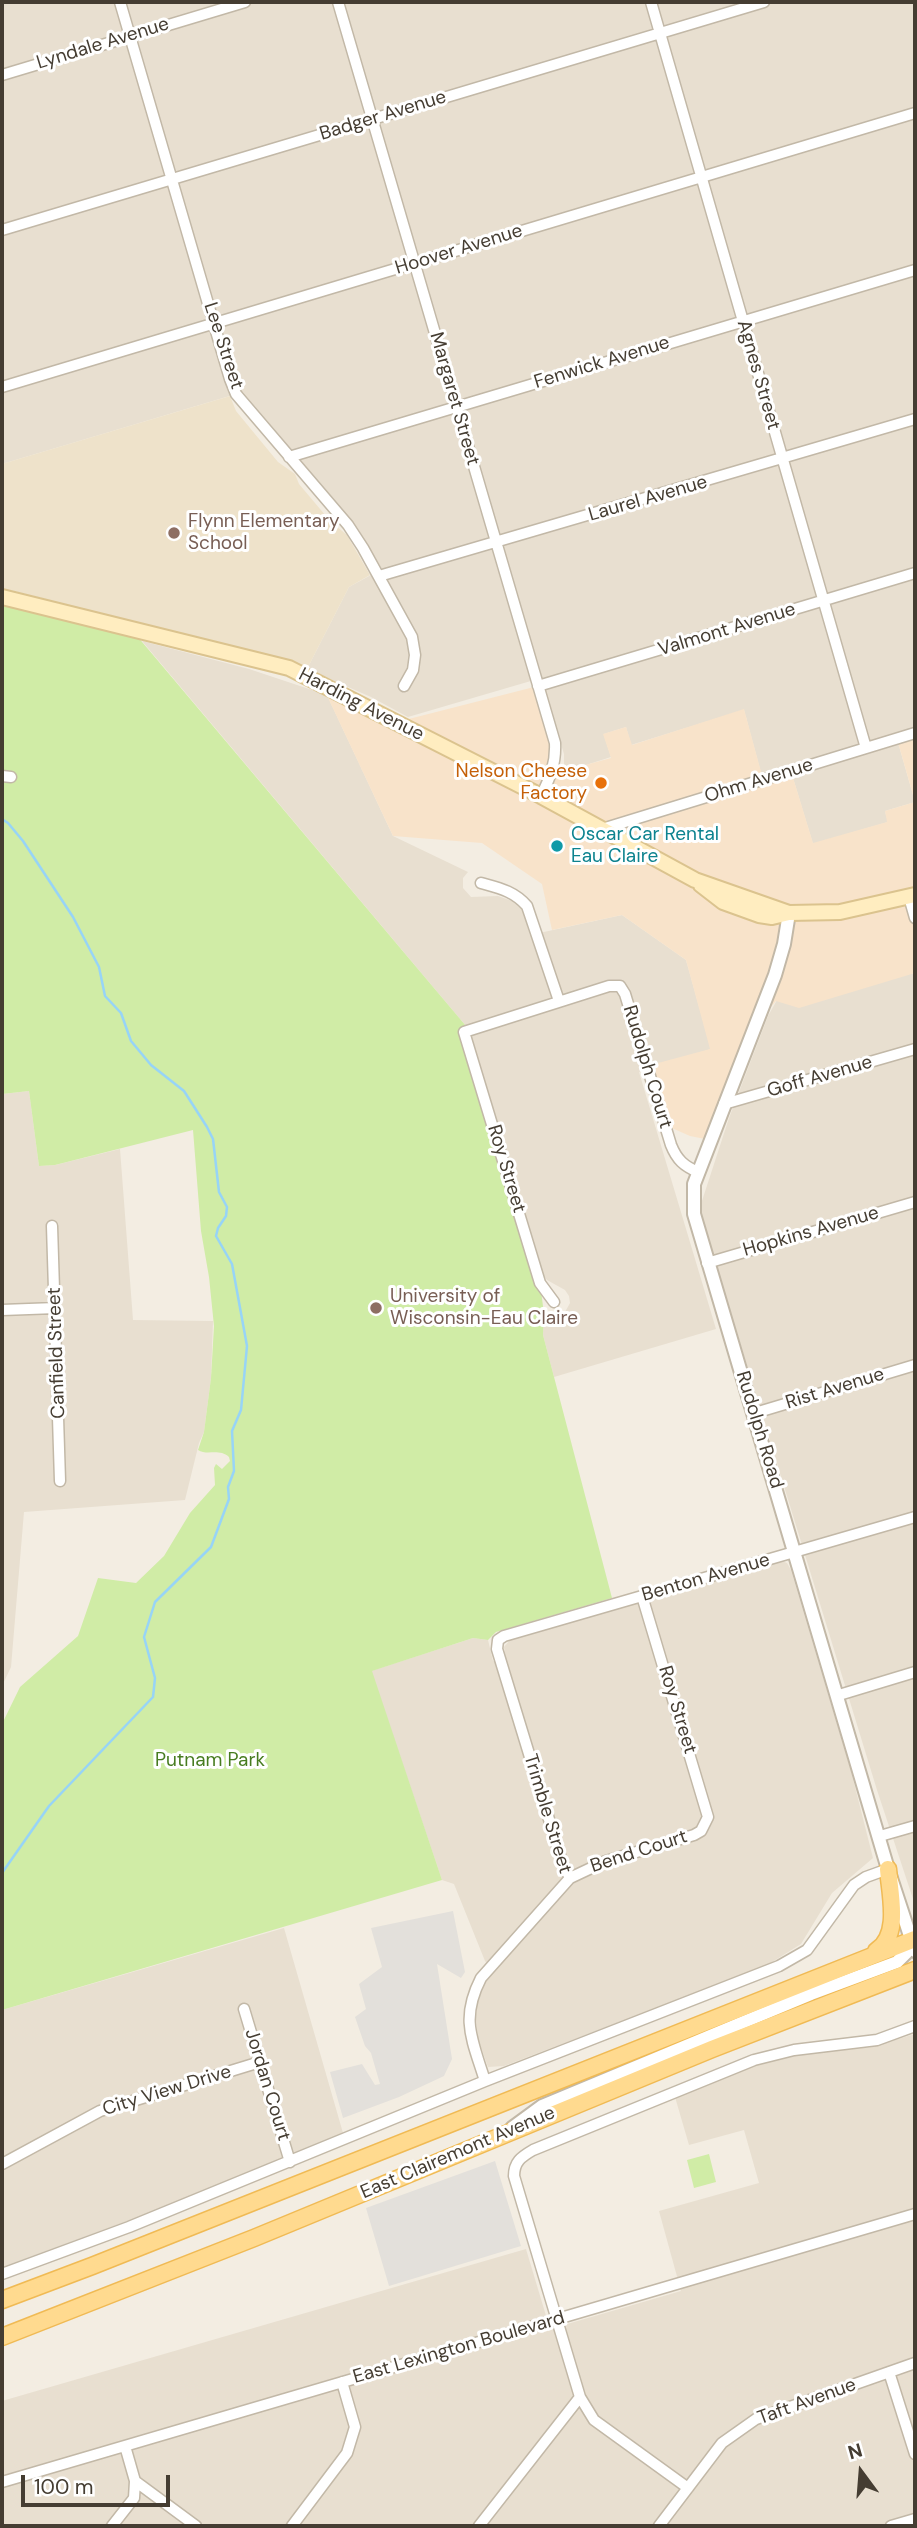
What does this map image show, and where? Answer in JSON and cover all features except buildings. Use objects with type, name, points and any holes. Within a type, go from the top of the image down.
[{"type":"main road","name":"Harding Avenue","points":[[2,597],[289,668],[541,796],[695,880],[789,913]]},
{"type":"main road","points":[[789,913],[840,912],[912,896]]},
{"type":"main road","points":[[862,1960],[887,1943],[891,1907],[888,1869]]},
{"type":"main road","name":"East Clairemont Avenue","points":[[2,2300],[862,1960],[914,1943]]},
{"type":"main road","name":"East Clairemont Avenue","points":[[2,2337],[254,2238],[712,2049],[915,1970]]},
{"type":"street","name":"Lee Street","points":[[120,2],[236,394],[348,525],[379,576],[412,637],[415,656],[413,670],[404,686]]},
{"type":"street","name":"Lyndale Avenue","points":[[2,75],[245,2]]},
{"type":"street","name":"Margaret Street","points":[[338,2],[555,743],[556,759],[552,775],[541,796]]},
{"type":"street","name":"Agnes Street","points":[[651,2],[866,748]]},
{"type":"street","name":"Badger Avenue","points":[[2,230],[764,2]]},
{"type":"street","name":"Hoover Avenue","points":[[2,387],[915,113]]},
{"type":"street","name":"Fenwick Avenue","points":[[289,457],[915,270]]},
{"type":"street","name":"Laurel Avenue","points":[[379,576],[477,546],[496,544],[915,419]]},
{"type":"street","name":"Valmont Avenue","points":[[538,687],[915,573]]},
{"type":"street","name":"Ohm Avenue","points":[[602,830],[915,733]]},
{"type":"street","points":[[481,883],[507,890],[527,906],[559,1001]]},
{"type":"street","points":[[912,896],[915,918]]},
{"type":"street","name":"Rudolph Road","points":[[789,913],[779,961],[698,1172],[693,1194],[694,1213],[888,1869],[914,1943]]},
{"type":"street","name":"Rudolph Court","points":[[464,1032],[609,986],[620,986],[625,993],[671,1145],[680,1161],[698,1172]]},
{"type":"street","name":"Roy Street","points":[[464,1032],[540,1283],[554,1302]]},
{"type":"street","name":"Goff Avenue","points":[[724,1104],[915,1049]]},
{"type":"street","name":"Hopkins Avenue","points":[[707,1263],[915,1202]]},
{"type":"street","name":"Canfield Street","points":[[52,1226],[60,1480]]},
{"type":"street","points":[[2,1310],[56,1308]]},
{"type":"street","name":"Rist Avenue","points":[[755,1413],[915,1364]]},
{"type":"street","name":"Benton Avenue","points":[[498,1640],[504,1636],[915,1517]]},
{"type":"street","name":"Roy Street","points":[[642,1596],[707,1809],[706,1824]]},
{"type":"street","name":"Trimble Street","points":[[485,2081],[468,2025],[475,1989],[481,1978],[570,1878],[554,1837],[497,1648],[498,1640]]},
{"type":"street","points":[[838,1695],[915,1672]]},
{"type":"street","name":"Bend Court","points":[[570,1878],[606,1861],[694,1835],[706,1824]]},
{"type":"street","points":[[880,1836],[915,1826]]},
{"type":"street","points":[[2,2274],[129,2227],[485,2081],[792,1960],[816,1940],[854,1885],[866,1877],[888,1869]]},
{"type":"street","points":[[507,2132],[542,2106],[811,1994],[897,1962],[914,1943]]},
{"type":"street","name":"Jordan Court","points":[[244,2009],[290,2162]]},
{"type":"street","points":[[688,2488],[594,2420],[580,2397],[514,2176],[517,2161],[533,2150],[754,2060],[794,2050],[877,2039],[915,2026]]},
{"type":"street","name":"City View Drive","points":[[2,2164],[100,2111],[260,2062]]},
{"type":"street","name":"East Lexington Boulevard","points":[[2,2482],[915,2214]]},
{"type":"street","name":"Taft Avenue","points":[[659,2526],[722,2443],[756,2419],[915,2363]]},
{"type":"street","points":[[889,2372],[915,2454]]},
{"type":"street","points":[[292,2526],[347,2453],[355,2427],[342,2382]]},
{"type":"street","points":[[479,2526],[580,2397]]},
{"type":"street","points":[[113,2526],[134,2498],[135,2481],[125,2446]]},
{"type":"street","points":[[135,2481],[196,2526]]},
{"type":"street","points":[[891,2526],[915,2519]]},
{"type":"shaded area","points":[[2,2],[915,2],[915,733],[897,739],[915,802],[885,811],[888,822],[813,844],[789,765],[761,773],[744,710],[631,745],[626,727],[604,734],[611,757],[564,772],[564,754],[541,678],[408,717],[371,697],[307,669],[349,587],[382,569],[357,527],[243,392],[2,464]]},
{"type":"shaded area","name":"Flynn Elementary School","points":[[230,396],[236,411],[278,462],[295,474],[299,484],[331,522],[347,535],[370,575],[349,587],[307,669],[265,655],[2,588],[2,464]]},
{"type":"shaded area","points":[[142,641],[249,669],[327,695],[393,836],[468,872],[463,878],[463,888],[471,897],[498,896],[515,902],[523,911],[530,935],[622,915],[686,960],[711,1049],[639,1072],[716,1329],[554,1377],[543,1335],[544,1314],[554,1318],[565,1312],[570,1303],[569,1296],[565,1290],[543,1275],[466,1026]]},
{"type":"shaded area","points":[[322,685],[397,722],[538,686],[555,743],[552,774],[611,758],[603,734],[626,727],[632,745],[744,709],[763,779],[791,771],[813,843],[887,822],[885,811],[915,802],[915,973],[799,1008],[776,1001],[755,1026],[710,1140],[690,1136],[665,1125],[647,1066],[710,1049],[686,960],[622,915],[552,930],[542,884],[482,843],[393,836]]},
{"type":"shaded area","points":[[915,733],[915,802],[897,739]]},
{"type":"shaded area","points":[[915,973],[915,1905],[877,1790],[700,1207],[729,1118],[768,1016],[777,1000]]},
{"type":"shaded area","points":[[29,1091],[39,1166],[55,1165],[120,1149],[133,1320],[213,1321],[211,1378],[204,1432],[185,1500],[24,1512],[11,1667],[2,1686],[2,1094]]},
{"type":"shaded area","points":[[782,1561],[787,1563],[791,1570],[851,1771],[873,1858],[832,1893],[801,1944],[764,1967],[504,2066],[488,2067],[478,2039],[475,2010],[485,1983],[494,1971],[485,1961],[454,1884],[442,1880],[371,1671],[473,1638],[488,1640],[493,1661],[506,1658],[504,1647],[510,1640]]},
{"type":"shaded area","points":[[453,1911],[465,1972],[461,1978],[437,1964],[452,2059],[444,2076],[399,2097],[343,2118],[330,2072],[362,2064],[375,2085],[380,2084],[371,2053],[365,2046],[355,2017],[366,2009],[359,1984],[382,1967],[371,1928]]},
{"type":"shaded area","points":[[284,1928],[343,2133],[133,2219],[2,2267],[2,2010]]},
{"type":"shaded area","points":[[915,2034],[915,2526],[2,2526],[2,2401],[526,2249],[550,2329],[681,2291],[659,2211],[759,2183],[744,2130],[689,2145],[675,2097],[762,2062],[788,2056],[872,2047]]},
{"type":"shaded area","points":[[495,2161],[521,2246],[389,2286],[366,2208]]},
{"type":"green space","name":"Putnam Park","points":[[2,597],[132,630],[466,1026],[463,1028],[540,1283],[544,1314],[543,1335],[612,1598],[496,1632],[488,1640],[473,1638],[372,1671],[442,1880],[2,2010],[2,1724],[20,1687],[78,1636],[98,1578],[136,1583],[164,1556],[190,1513],[215,1485],[216,1464],[222,1469],[230,1461],[225,1454],[198,1450],[204,1432],[211,1378],[214,1326],[201,1231],[193,1130],[55,1165],[39,1166],[29,1091],[2,1094]]},
{"type":"green space","points":[[709,2154],[716,2182],[694,2188],[687,2160]]},
{"type":"waterway","points":[[2,819],[23,841],[73,917],[99,967],[105,996],[121,1013],[131,1041],[151,1065],[184,1091],[213,1139],[219,1192],[227,1207],[226,1216],[216,1236],[232,1264],[247,1346],[241,1410],[232,1431],[234,1471],[228,1487],[229,1499],[211,1547],[155,1602],[144,1637],[155,1678],[153,1697],[49,1806],[2,1873]]},
{"type":"place","name":"Flynn Elementary School","points":[[174,533]]},
{"type":"place","name":"Nelson Cheese Factory","points":[[601,783]]},
{"type":"place","name":"Oscar Car Rental Eau Claire","points":[[557,846]]},
{"type":"place","name":"University of Wisconsin-Eau Claire","points":[[376,1308]]}]
